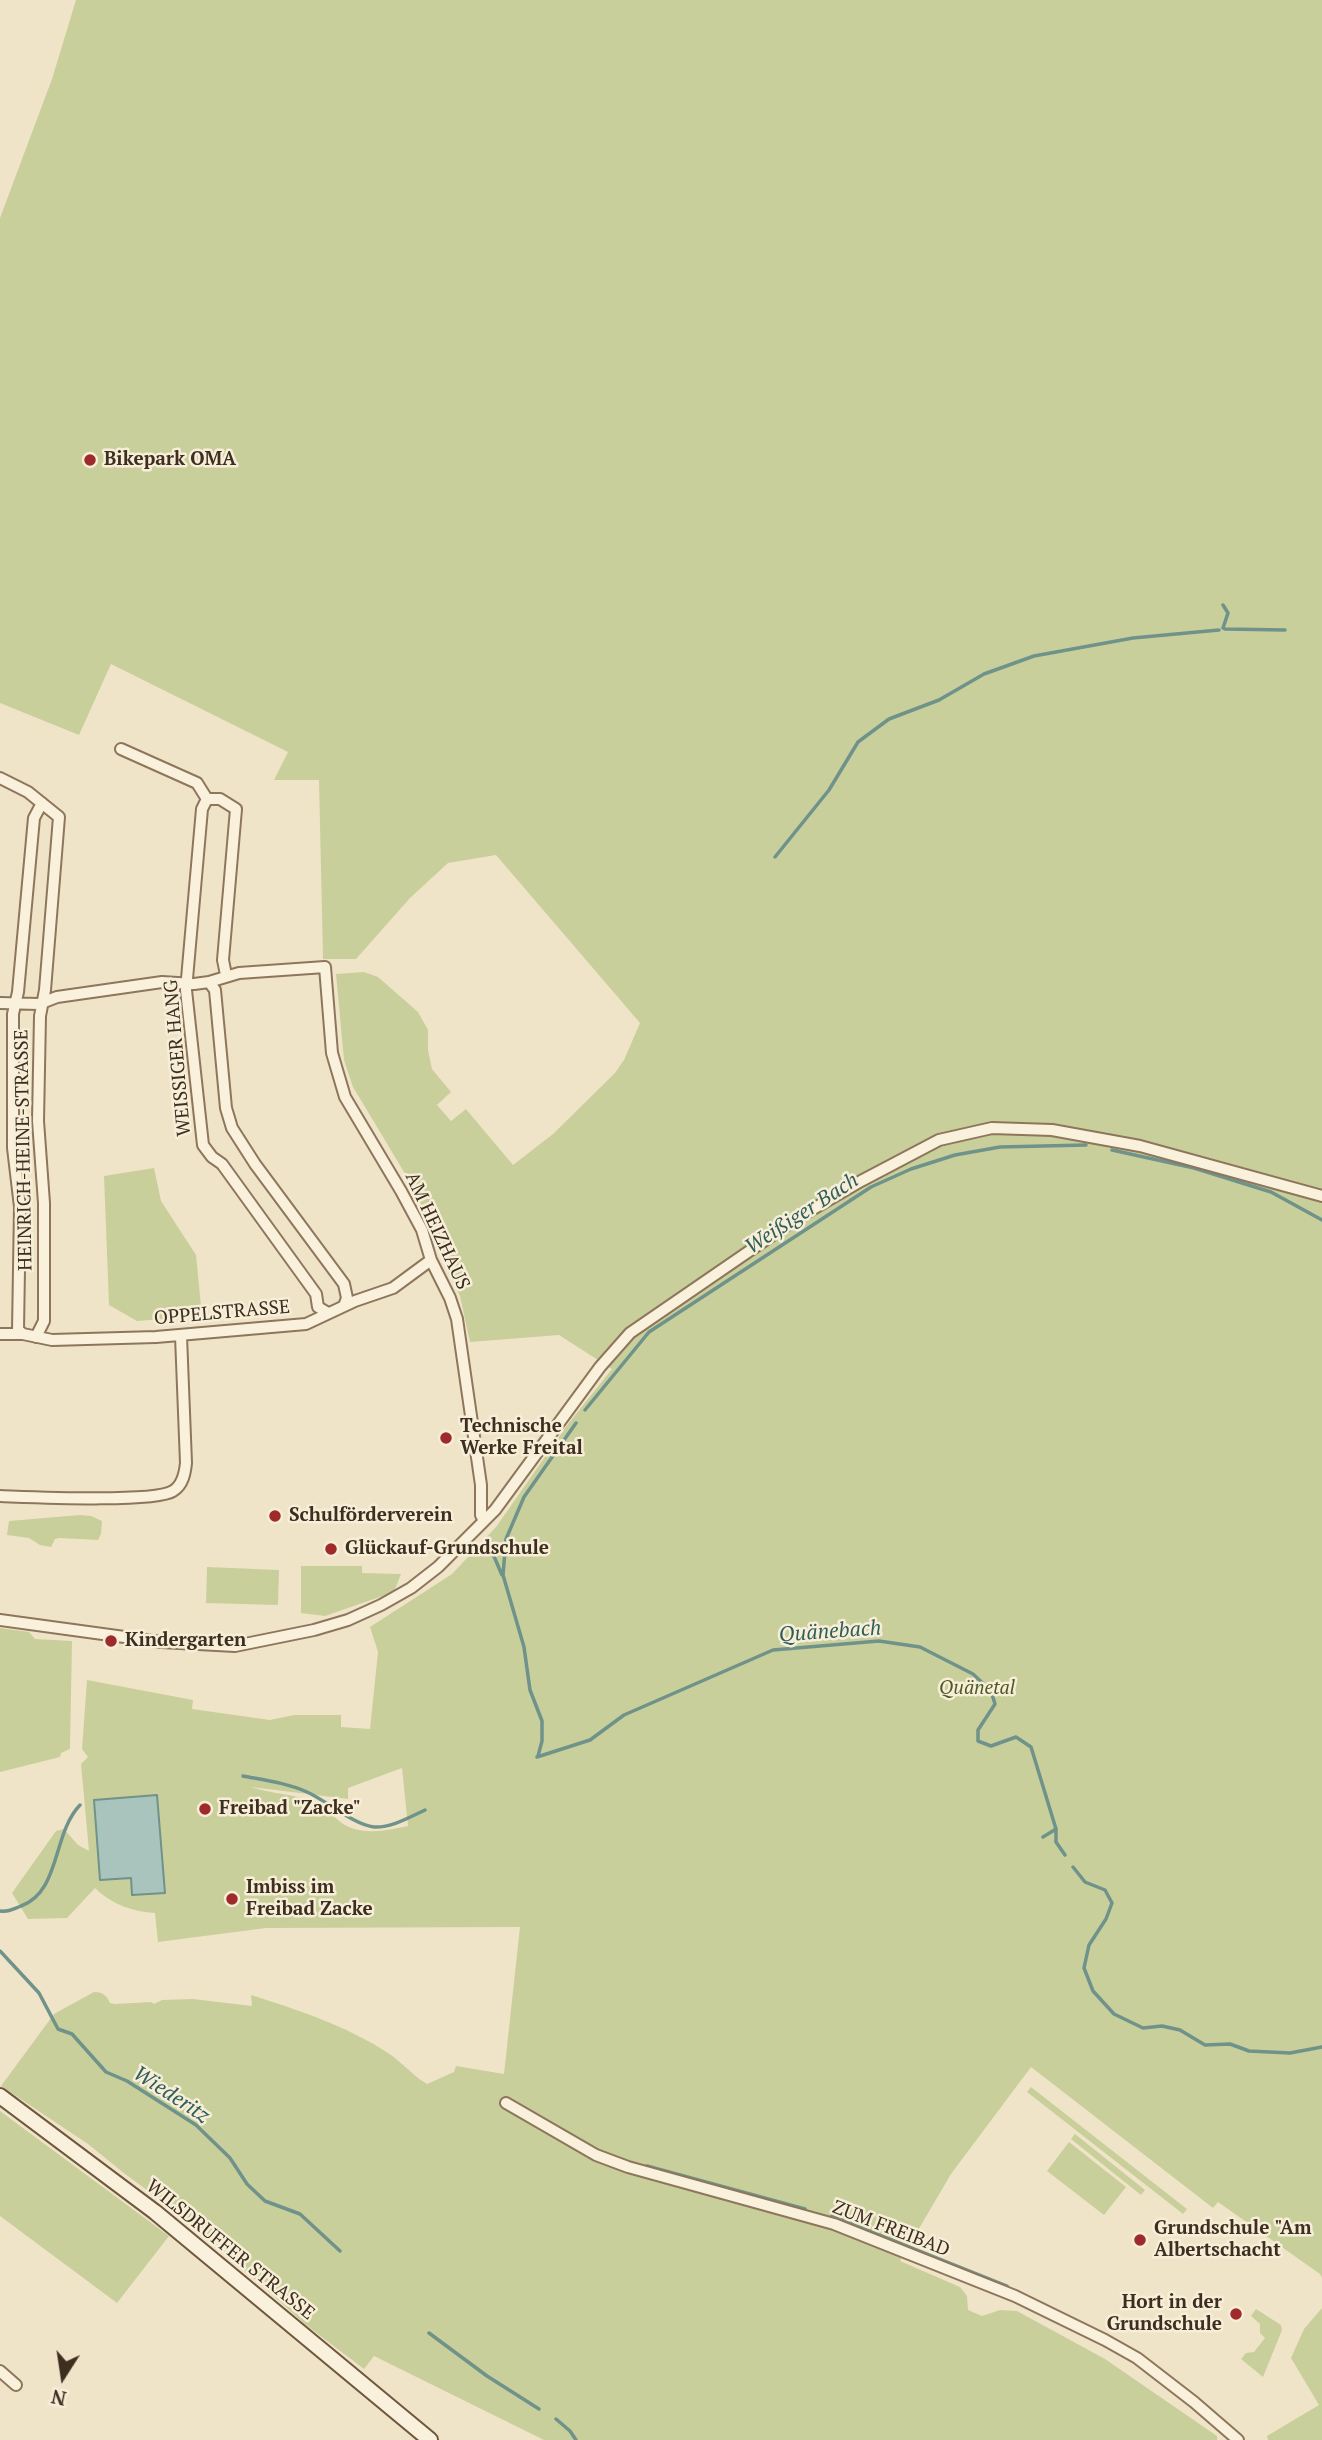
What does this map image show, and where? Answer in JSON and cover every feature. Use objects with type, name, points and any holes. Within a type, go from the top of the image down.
[{"type":"main road","name":"WILSDRUFFER STRASSE","points":[[0,2096],[155,2212],[430,2440]]},
{"type":"street","points":[[0,1003],[43,1003],[57,997],[162,982],[209,982],[226,975],[223,960],[236,809],[220,799],[207,799],[197,783],[121,749]]},
{"type":"street","name":"HEINRICH-HEINE-STRASSE","points":[[0,778],[28,792],[60,817],[40,1016],[38,1121],[44,1203],[44,1321],[36,1337]]},
{"type":"street","name":"WEISSIGER HANG","points":[[207,799],[202,809],[186,984],[203,1145],[212,1157],[222,1164],[316,1294],[318,1307],[328,1313]]},
{"type":"street","name":"HEINRICH-HEINE-STRASSE","points":[[23,1334],[18,1330],[20,1207],[13,1149],[13,1014],[33,818],[42,803]]},
{"type":"street","name":"AM HEIZHAUS","points":[[226,975],[326,967],[332,1053],[345,1097],[422,1230],[430,1260],[450,1298],[457,1319],[481,1485],[481,1515],[484,1521]]},
{"type":"street","name":"WEISSIGER HANG","points":[[209,982],[215,990],[226,1108],[232,1128],[255,1164],[344,1283],[347,1298],[344,1306]]},
{"type":"street","points":[[0,1620],[189,1645],[234,1646],[261,1642],[348,1620],[397,1597],[438,1567],[484,1521],[528,1467],[600,1367],[630,1333],[796,1219],[939,1140],[992,1128],[1052,1130],[1140,1146],[1322,1196]]},
{"type":"street","name":"OPPELSTRASSE","points":[[0,1334],[23,1334],[52,1340],[181,1336],[306,1324],[344,1306],[393,1288],[430,1260]]},
{"type":"street","points":[[0,1496],[144,1497],[170,1493],[177,1488],[185,1476],[186,1462],[181,1336]]},
{"type":"street","name":"ZUM FREIBAD","points":[[506,2103],[596,2155],[628,2167],[834,2224],[1015,2296],[1137,2358],[1238,2440]]},
{"type":"street","points":[[0,2371],[16,2385]]},
{"type":"green space","name":"Quänetal","points":[[76,0],[1322,0],[1322,2278],[1218,2202],[1213,2208],[1031,2067],[951,2174],[900,2261],[960,2287],[967,2296],[968,2310],[982,2316],[1000,2310],[1017,2311],[1105,2359],[1217,2436],[1217,2440],[544,2440],[374,2356],[364,2369],[306,2325],[192,2223],[88,2144],[1,2086],[54,2014],[94,1992],[104,1994],[110,2003],[115,2004],[154,2004],[162,2000],[193,1999],[252,2006],[251,1995],[304,2013],[372,2043],[427,2084],[454,2072],[456,2066],[504,2074],[520,1927],[266,1928],[158,1942],[155,1913],[123,1906],[108,1899],[95,1888],[67,1918],[28,1919],[12,1893],[56,1831],[64,1829],[78,1845],[89,1851],[81,1764],[88,1757],[82,1749],[87,1680],[193,1700],[192,1709],[270,1720],[294,1715],[341,1715],[341,1727],[370,1729],[378,1652],[370,1627],[452,1574],[496,1527],[568,1424],[612,1369],[559,1335],[470,1342],[460,1296],[446,1268],[433,1228],[404,1172],[353,1087],[344,1060],[336,974],[364,972],[378,977],[418,1012],[428,1030],[432,1069],[451,1092],[437,1105],[451,1121],[466,1109],[513,1165],[553,1134],[615,1073],[624,1060],[640,1023],[496,855],[448,863],[410,898],[356,959],[323,959],[319,780],[274,780],[288,752],[111,664],[79,735],[0,703],[0,218],[52,79]],"holes":[[[402,1768],[408,1826],[364,1831],[344,1825],[309,1800],[251,1787],[348,1799],[348,1788]]]},
{"type":"green space","points":[[154,1168],[161,1201],[196,1255],[202,1316],[137,1321],[109,1305],[104,1176]]},
{"type":"green space","points":[[80,1515],[102,1521],[98,1540],[59,1538],[55,1539],[51,1547],[40,1545],[29,1538],[7,1535],[9,1521]]},
{"type":"green space","points":[[301,1566],[362,1566],[362,1573],[401,1574],[394,1592],[325,1616],[301,1613]]},
{"type":"green space","points":[[207,1567],[279,1570],[278,1605],[206,1603]]},
{"type":"green space","points":[[0,1628],[29,1632],[35,1639],[72,1641],[70,1749],[61,1753],[60,1757],[0,1772]]},
{"type":"green space","points":[[1031,2087],[1187,2209],[1183,2214],[1027,2092]]},
{"type":"green space","points":[[0,2111],[169,2236],[117,2303],[0,2216]]},
{"type":"green space","points":[[1075,2134],[1145,2190],[1141,2195],[1071,2139]]},
{"type":"green space","points":[[1069,2142],[1126,2187],[1104,2215],[1047,2171]]},
{"type":"green space","points":[[1322,2308],[1322,2440],[1268,2440],[1267,2436],[1319,2405],[1291,2358],[1304,2329]]},
{"type":"green space","points":[[1256,2309],[1281,2325],[1282,2330],[1263,2377],[1241,2359],[1246,2353],[1254,2352],[1265,2338],[1260,2333],[1260,2324],[1251,2316]]},
{"type":"water","points":[[157,1795],[165,1893],[132,1895],[131,1878],[100,1880],[94,1800]]},
{"type":"waterway","points":[[1223,605],[1228,613],[1223,628],[1225,629],[1285,630]]},
{"type":"waterway","points":[[775,857],[829,790],[858,742],[889,719],[939,700],[984,674],[1034,656],[1133,638],[1219,630]]},
{"type":"waterway","name":"Weißiger Bach","points":[[585,1410],[649,1332],[871,1187],[911,1169],[955,1155],[1000,1147],[1086,1145]]},
{"type":"waterway","name":"Weißiger Bach","points":[[1112,1150],[1194,1168],[1271,1192],[1322,1220]]},
{"type":"waterway","name":"Weißiger Bach","points":[[538,1756],[542,1741],[542,1721],[530,1690],[524,1647],[503,1575],[506,1539],[524,1497],[576,1423]]},
{"type":"waterway","points":[[493,1554],[502,1575]]},
{"type":"waterway","name":"Quänebach","points":[[537,1757],[590,1740],[624,1715],[773,1650],[879,1641],[920,1647],[973,1674],[991,1691],[995,1704],[978,1730],[978,1741],[991,1746],[1016,1737],[1031,1747],[1056,1829],[1056,1842],[1065,1855]]},
{"type":"waterway","name":"Quänebach","points":[[243,1776],[299,1789],[358,1822],[374,1827],[394,1824],[425,1810]]},
{"type":"waterway","name":"Quänebach","points":[[0,1911],[21,1906],[34,1899],[43,1888],[71,1817],[80,1805]]},
{"type":"waterway","points":[[1043,1837],[1056,1829]]},
{"type":"waterway","name":"Quänebach","points":[[1073,1867],[1085,1882],[1105,1890],[1112,1903],[1106,1919],[1089,1945],[1084,1968],[1093,1991],[1114,2014],[1143,2028],[1162,2026],[1180,2030],[1205,2045],[1230,2044],[1249,2051],[1290,2053],[1322,2047]]},
{"type":"waterway","name":"Wiederitz","points":[[0,1951],[39,1993],[58,2029],[72,2034],[106,2072],[127,2081],[196,2125],[230,2158],[247,2184],[265,2201],[300,2214],[340,2251]]},
{"type":"waterway","points":[[647,2166],[805,2209]]},
{"type":"waterway","points":[[832,2216],[1007,2286]]},
{"type":"waterway","name":"Wiederitz","points":[[429,2333],[487,2376],[539,2409]]},
{"type":"waterway","name":"Wiederitz","points":[[556,2419],[576,2440]]},
{"type":"place","name":"Bikepark OMA","points":[[90,460]]},
{"type":"place","name":"Technische Werke Freital","points":[[446,1438]]},
{"type":"place","name":"Schulförderverein","points":[[275,1516]]},
{"type":"place","name":"Glückauf-Grundschule","points":[[331,1549]]},
{"type":"place","name":"Kindergarten","points":[[111,1641]]},
{"type":"place","name":"Freibad \"Zacke\"","points":[[205,1809]]},
{"type":"place","name":"Imbiss im Freibad Zacke","points":[[232,1899]]},
{"type":"place","name":"Grundschule \"Am Albertschacht","points":[[1140,2240]]},
{"type":"place","name":"Hort in der Grundschule","points":[[1236,2314]]}]
